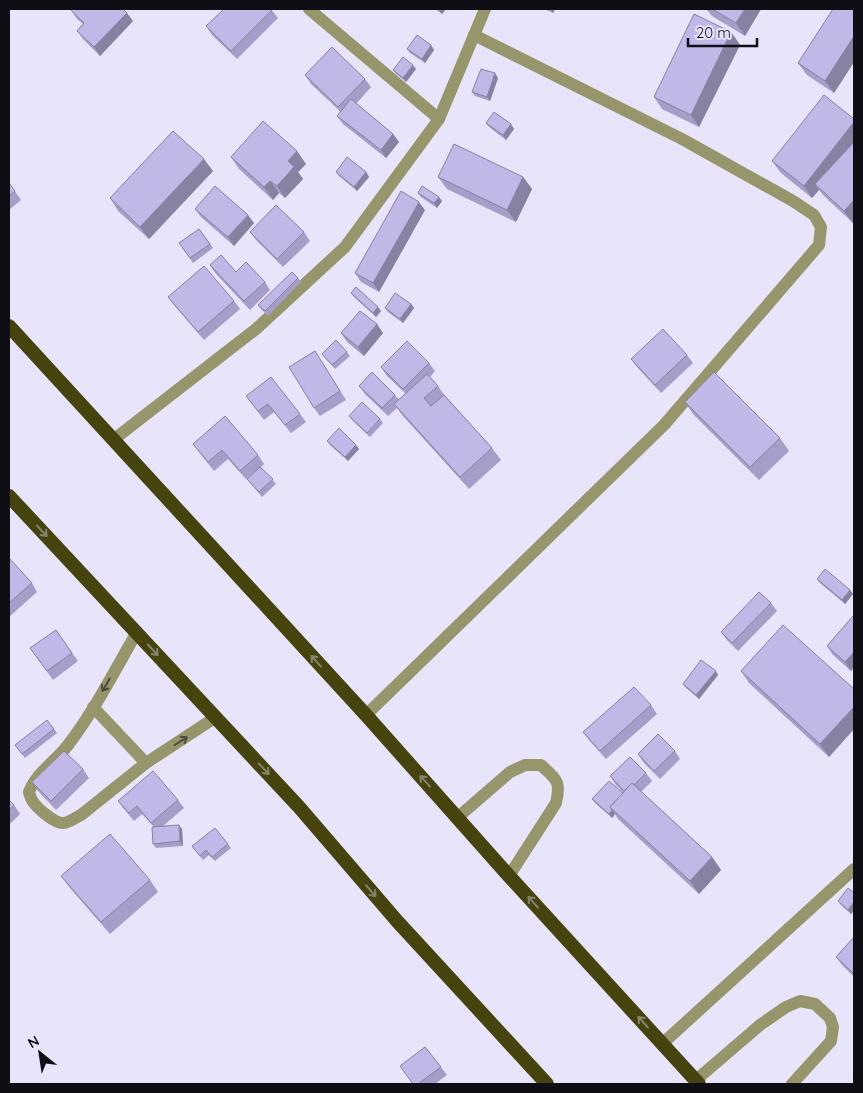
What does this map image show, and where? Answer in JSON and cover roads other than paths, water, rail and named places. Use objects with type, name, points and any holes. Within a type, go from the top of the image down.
[{"type":"highway","points":[[9,326],[366,716],[697,1082]]},
{"type":"highway","points":[[9,496],[299,807],[398,921],[547,1084]]},
{"type":"street","points":[[309,9],[439,119]]},
{"type":"street","points":[[113,440],[256,329],[344,248],[439,119],[485,9]]},
{"type":"street","points":[[366,716],[664,425],[818,245],[821,227],[814,215],[793,201],[682,139],[474,34]]},
{"type":"street","points":[[137,632],[94,707],[68,746],[32,784],[29,792],[35,805],[57,822],[64,823],[81,814],[146,763],[216,718]]},
{"type":"street","points":[[94,707],[146,763]]},
{"type":"street","points":[[457,818],[510,772],[524,766],[541,766],[556,778],[559,790],[556,803],[509,876]]},
{"type":"street","points":[[662,1044],[854,869]]},
{"type":"street","points":[[697,1082],[760,1025],[786,1007],[800,1001],[815,1004],[830,1018],[833,1027],[831,1041],[792,1084]]}]
